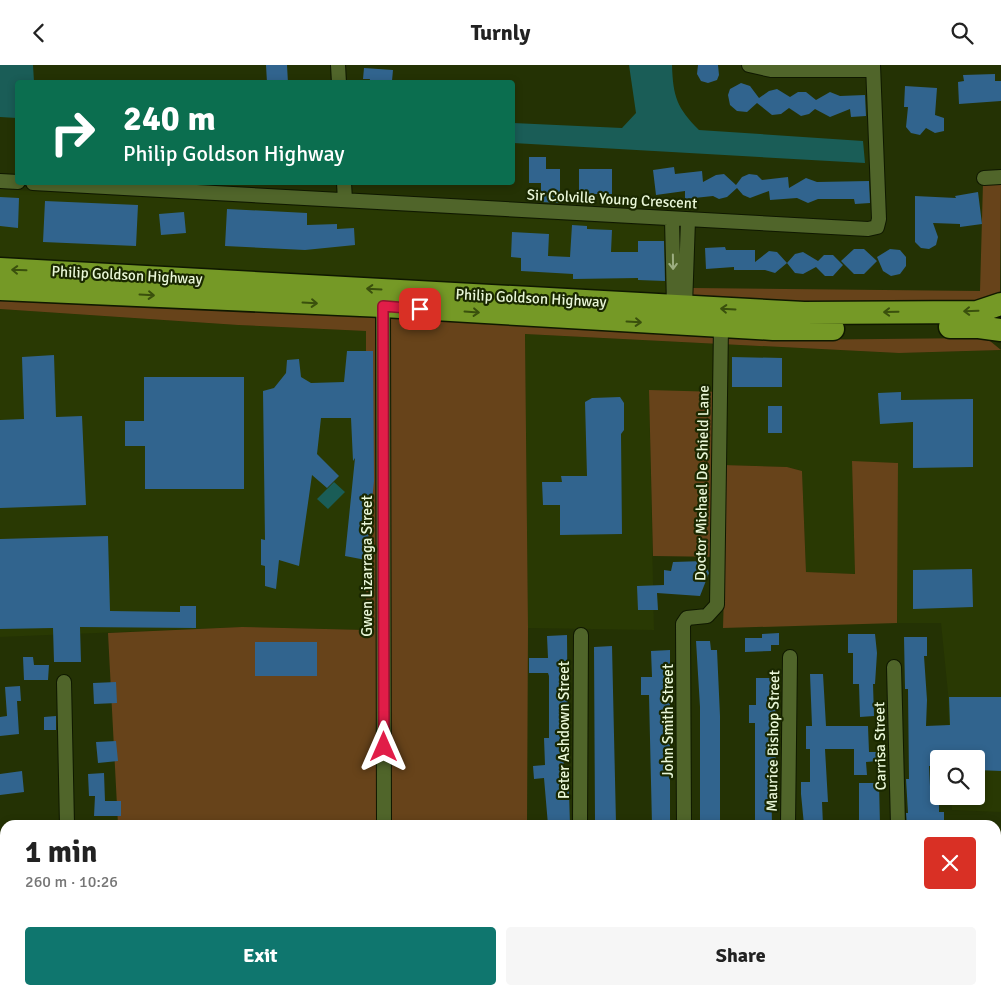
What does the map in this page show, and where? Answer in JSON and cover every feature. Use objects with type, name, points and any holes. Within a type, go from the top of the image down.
[{"type":"highway","name":"Philip Goldson Highway","points":[[0,269],[814,313],[977,312],[1001,304]]},
{"type":"highway","name":"Philip Goldson Highway","points":[[0,289],[383,306],[773,329],[980,327],[1001,330]]},
{"type":"street","points":[[338,65],[339,80]]},
{"type":"street","points":[[749,65],[771,70],[873,67]]},
{"type":"street","name":"Sir Colville Young Crescent","points":[[70,185],[868,229],[876,227],[879,219],[873,67]]},
{"type":"street","points":[[984,179],[1001,177]]},
{"type":"street","points":[[0,181],[15,182]]},
{"type":"street","points":[[344,185],[345,200]]},
{"type":"street","points":[[672,219],[679,306]]},
{"type":"street","points":[[679,306],[688,220]]},
{"type":"street","name":"Gwen Lizarraga Street","points":[[383,306],[384,820]]},
{"type":"street","name":"Doctor Michael De Shield Lane","points":[[687,618],[707,617],[714,611],[717,605],[721,326]]},
{"type":"street","name":"John Smith Street","points":[[684,820],[684,624],[687,618]]},
{"type":"street","name":"Peter Ashdown Street","points":[[580,820],[581,635]]},
{"type":"street","name":"Maurice Bishop Street","points":[[788,820],[790,657]]},
{"type":"street","name":"Carrisa Street","points":[[894,667],[898,820]]},
{"type":"street","points":[[64,683],[67,820]]},
{"type":"shaded area","points":[[1001,182],[1000,293],[974,303],[691,303],[692,288],[980,291],[983,183]]},
{"type":"shaded area","points":[[0,189],[693,228],[691,303],[0,265]]},
{"type":"shaded area","points":[[0,294],[782,340],[979,338],[990,341],[1001,350],[899,353],[525,334],[528,628],[527,820],[118,820],[108,633],[242,627],[366,630],[366,331],[238,325],[0,309]]},
{"type":"shaded area","points":[[0,309],[238,325],[366,331],[366,630],[242,627],[0,637]]},
{"type":"shaded area","points":[[525,334],[899,353],[1001,350],[1001,812],[952,810],[952,805],[985,805],[985,750],[950,750],[948,693],[941,623],[897,623],[898,463],[852,462],[855,574],[806,572],[802,471],[787,467],[723,465],[649,390],[654,630],[528,628]]},
{"type":"shaded area","points":[[649,390],[721,392],[723,465],[787,467],[802,471],[806,572],[855,574],[852,461],[898,463],[897,623],[723,628],[725,557],[653,556]]},
{"type":"water","points":[[0,65],[33,65],[34,80],[15,80],[15,118],[0,117]]},
{"type":"water","points":[[629,65],[672,65],[675,94],[681,108],[699,130],[863,141],[865,163],[515,143],[515,123],[622,128],[636,113]]},
{"type":"water","points":[[334,482],[345,492],[328,509],[317,499]]},
{"type":"building","points":[[266,65],[287,65],[288,80],[267,80]]},
{"type":"building","points":[[698,65],[718,65],[719,75],[717,80],[708,83],[701,81],[697,74]]},
{"type":"building","points":[[364,68],[393,70],[392,80],[363,79]]},
{"type":"building","points":[[995,74],[995,81],[1001,81],[1001,101],[959,104],[958,82],[964,81],[963,75]]},
{"type":"building","points":[[741,83],[750,86],[759,98],[769,91],[777,89],[790,97],[798,92],[806,92],[816,100],[830,92],[840,96],[865,95],[866,116],[851,117],[850,109],[830,117],[815,109],[809,114],[801,116],[789,108],[781,114],[772,115],[757,103],[747,112],[737,111],[730,105],[728,95],[730,89]]},
{"type":"building","points":[[905,86],[937,88],[935,115],[944,118],[944,131],[935,133],[926,128],[920,135],[911,133],[906,127],[908,107],[904,107]]},
{"type":"building","points":[[529,157],[546,157],[546,169],[560,169],[560,203],[541,202],[541,183],[529,183]]},
{"type":"building","points":[[674,167],[675,174],[702,171],[703,182],[716,175],[724,174],[736,185],[742,177],[749,174],[757,175],[762,180],[788,177],[789,188],[806,178],[817,182],[869,181],[870,203],[855,204],[854,199],[818,199],[808,203],[797,198],[770,200],[769,191],[750,198],[743,195],[737,188],[727,197],[719,199],[713,196],[685,199],[685,191],[656,195],[653,170]]},
{"type":"building","points":[[579,169],[612,169],[612,194],[579,194]]},
{"type":"building","points":[[978,192],[982,224],[960,227],[960,224],[933,223],[938,237],[936,245],[929,249],[921,248],[915,242],[915,196],[956,198],[955,196]]},
{"type":"building","points":[[0,197],[19,198],[18,228],[0,226]]},
{"type":"building","points":[[45,201],[138,205],[136,246],[43,242]]},
{"type":"building","points":[[227,209],[307,213],[307,225],[337,224],[337,229],[354,228],[355,245],[305,250],[225,246]]},
{"type":"building","points":[[184,212],[186,233],[161,235],[159,214]]},
{"type":"building","points":[[572,225],[587,226],[587,229],[612,230],[611,252],[638,252],[638,241],[664,241],[665,281],[638,280],[638,278],[573,279],[573,274],[521,271],[521,258],[511,257],[512,232],[549,234],[548,256],[570,257]]},
{"type":"building","points":[[725,247],[726,250],[755,250],[755,262],[769,251],[777,252],[787,263],[775,273],[765,270],[734,270],[734,267],[706,269],[705,248]]},
{"type":"building","points":[[854,249],[864,249],[877,261],[864,274],[854,274],[841,261]]},
{"type":"building","points":[[890,249],[900,250],[906,257],[906,266],[900,274],[891,276],[883,271],[877,257]]},
{"type":"building","points":[[803,252],[818,261],[824,255],[833,255],[843,265],[833,276],[825,276],[816,267],[803,274],[795,273],[787,263],[795,254]]},
{"type":"building","points":[[347,351],[373,351],[374,481],[366,560],[345,556],[355,458],[353,461],[351,418],[321,418],[317,454],[339,476],[327,488],[312,475],[299,566],[279,560],[276,589],[265,586],[265,566],[261,565],[261,539],[265,540],[263,391],[274,388],[286,373],[287,360],[299,359],[301,377],[311,383],[344,382]]},
{"type":"building","points":[[54,355],[56,417],[82,416],[86,505],[0,508],[0,420],[24,419],[22,357]]},
{"type":"building","points":[[732,357],[782,358],[782,387],[732,387]]},
{"type":"building","points":[[144,377],[244,377],[244,489],[145,489],[145,446],[125,446],[125,421],[144,421]]},
{"type":"building","points":[[901,392],[901,400],[973,399],[973,467],[913,468],[913,422],[880,424],[878,393]]},
{"type":"building","points":[[620,397],[624,403],[624,430],[621,434],[622,534],[560,535],[560,505],[543,505],[542,482],[562,482],[561,476],[587,476],[585,402],[592,398]]},
{"type":"building","points":[[768,406],[782,406],[782,433],[768,433]]},
{"type":"building","points":[[108,536],[110,611],[180,612],[180,606],[196,606],[196,628],[80,627],[81,662],[54,662],[53,628],[0,629],[0,539]]},
{"type":"building","points":[[704,561],[709,573],[700,596],[657,593],[658,610],[638,610],[637,586],[664,585],[664,570],[671,571],[673,562]]},
{"type":"building","points":[[972,569],[973,607],[913,609],[913,570]]},
{"type":"building","points":[[779,633],[779,645],[771,645],[771,651],[745,652],[745,638],[762,638],[762,634]]},
{"type":"building","points":[[848,634],[875,634],[877,653],[875,684],[873,684],[874,716],[860,717],[859,684],[853,684],[853,653],[848,653]]},
{"type":"building","points":[[567,635],[568,748],[563,748],[565,792],[569,791],[570,820],[548,820],[544,778],[534,779],[533,766],[545,765],[544,738],[549,738],[549,676],[548,673],[529,673],[529,658],[548,658],[547,636]]},
{"type":"building","points":[[904,637],[927,637],[927,656],[924,656],[927,700],[926,726],[950,725],[949,697],[1001,697],[1001,771],[985,770],[985,750],[930,750],[930,805],[939,805],[939,812],[944,812],[944,820],[907,820],[906,813],[908,813],[906,779],[909,779],[908,689],[905,689]]},
{"type":"building","points":[[696,641],[710,641],[711,650],[717,650],[720,716],[720,820],[700,820],[700,707]]},
{"type":"building","points":[[255,642],[317,642],[317,676],[255,676]]},
{"type":"building","points":[[612,646],[616,820],[595,820],[594,647]]},
{"type":"building","points":[[670,650],[670,820],[652,820],[649,695],[641,695],[641,677],[652,677],[651,651]]},
{"type":"building","points":[[23,657],[33,657],[34,665],[49,665],[48,680],[24,680]]},
{"type":"building","points":[[810,674],[823,674],[826,726],[868,726],[869,752],[878,752],[878,761],[866,762],[867,775],[854,775],[854,749],[825,749],[828,802],[822,802],[823,820],[804,820],[801,782],[810,782],[810,749],[806,749],[806,726],[812,726]]},
{"type":"building","points":[[756,678],[775,678],[776,747],[775,774],[771,774],[772,820],[755,820],[755,723],[749,723],[749,705],[756,705]]},
{"type":"building","points":[[116,682],[117,703],[94,704],[93,683]]},
{"type":"building","points":[[20,686],[21,701],[17,701],[19,734],[0,736],[0,717],[7,716],[5,687]]},
{"type":"building","points":[[56,716],[56,730],[44,730],[44,717]]},
{"type":"building","points":[[116,741],[118,761],[98,763],[96,742]]},
{"type":"building","points":[[22,771],[24,792],[0,795],[0,774]]},
{"type":"building","points":[[104,773],[105,801],[121,801],[121,816],[94,816],[95,796],[89,796],[88,774]]},
{"type":"building","points":[[859,783],[879,783],[880,820],[859,820]]},
{"type":"route","points":[[384,747],[383,306],[420,309]]}]
